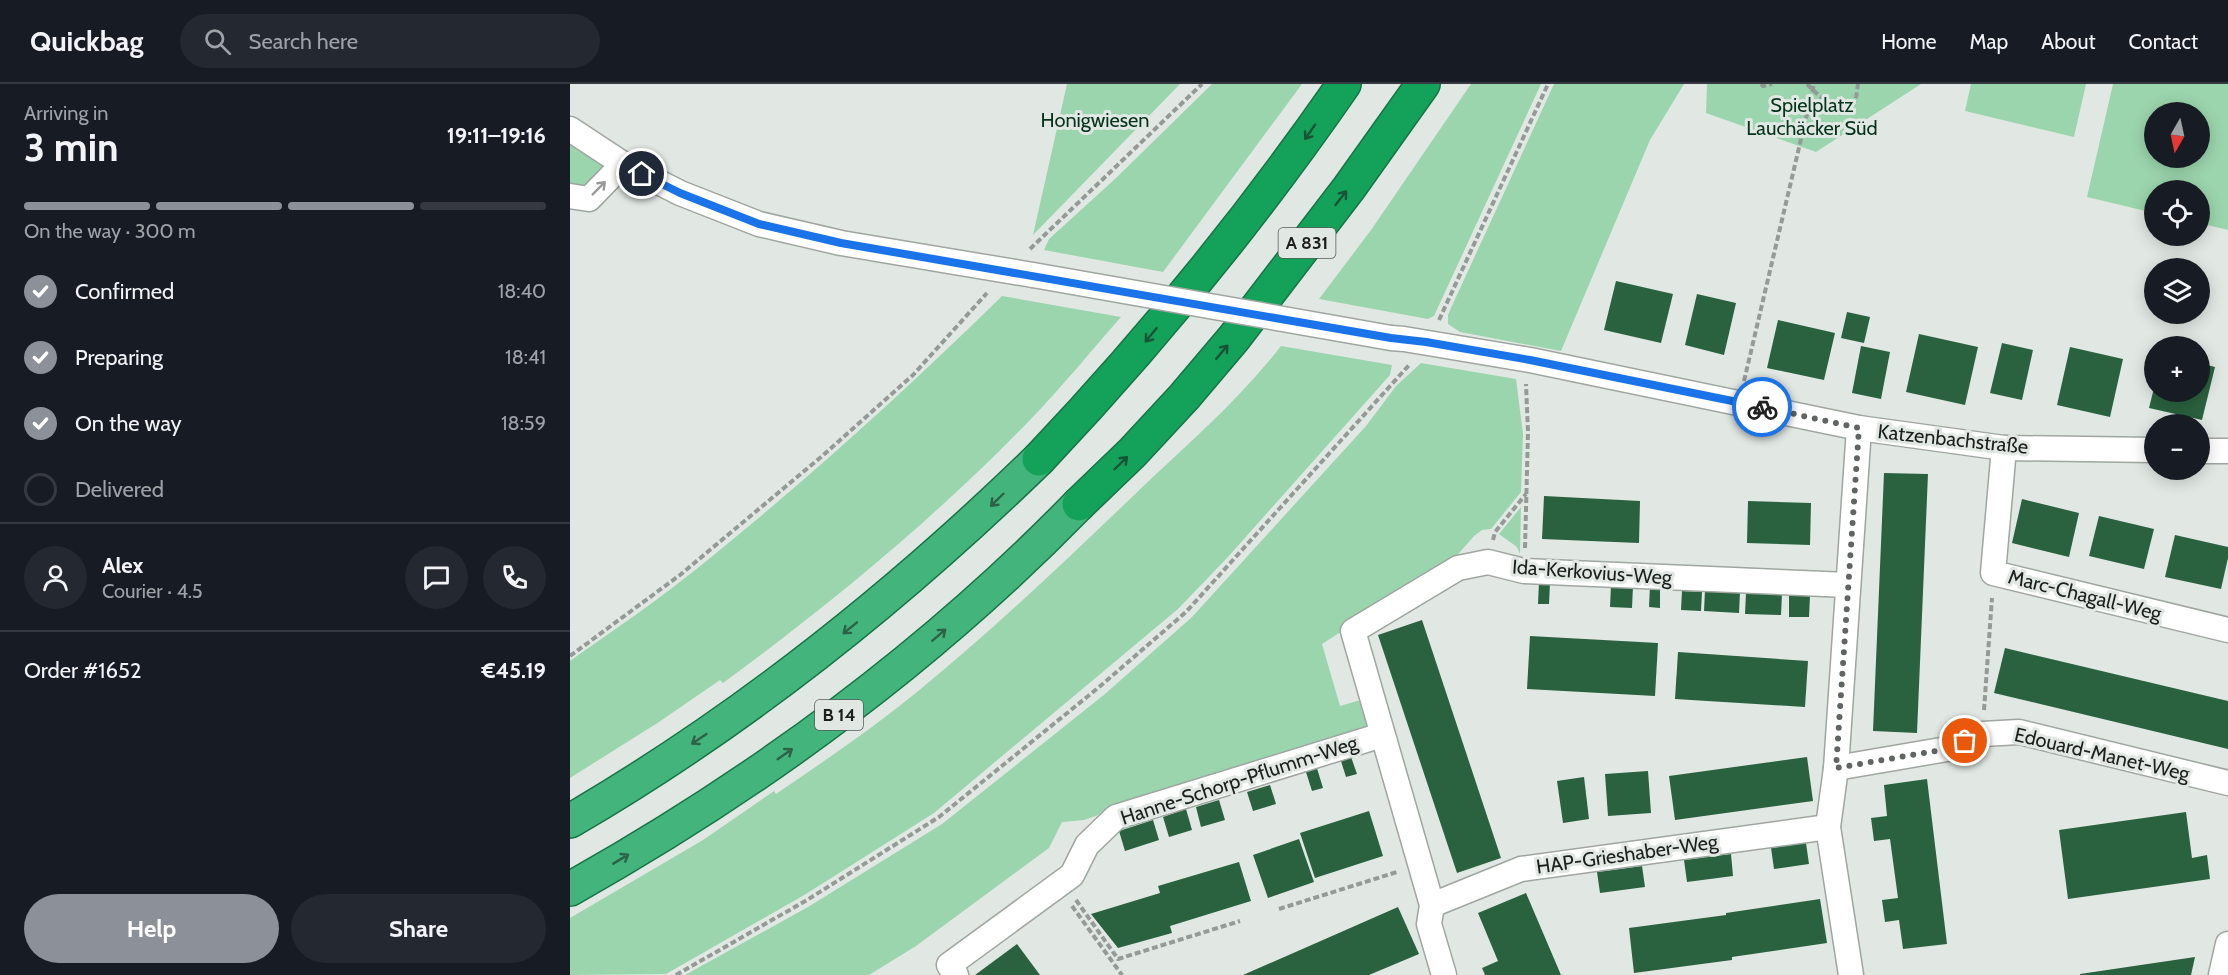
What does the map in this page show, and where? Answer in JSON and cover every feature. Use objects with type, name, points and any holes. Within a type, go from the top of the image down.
[{"type":"highway","points":[[570,821],[657,768],[748,706],[820,652],[937,555],[1039,459],[1131,360],[1222,249],[1299,148],[1344,84]]},
{"type":"highway","name":"A 831","points":[[1079,504],[1139,445],[1234,338],[1349,188],[1423,84]]},
{"type":"highway","name":"B 14","points":[[570,889],[702,810],[824,727],[935,638],[1034,551],[1079,504]]},
{"type":"street","name":"Katzenbachstraße","points":[[570,129],[623,164],[680,193],[759,224],[841,243],[1530,360],[1859,428],[2004,448],[2144,450]]},
{"type":"street","points":[[570,196],[588,199],[623,164]]},
{"type":"street","points":[[1851,975],[1828,827],[1836,768],[1859,428]]},
{"type":"street","name":"Marc-Chagall-Weg","points":[[2004,448],[1993,573],[2228,630]]},
{"type":"street","points":[[2210,451],[2228,451]]},
{"type":"street","name":"Ida-Kerkovius-Weg","points":[[1444,975],[1429,924],[1432,904],[1353,632],[1458,568],[1488,562],[1524,571],[1848,585]]},
{"type":"street","name":"Edouard-Manet-Weg","points":[[1836,768],[1947,749],[1982,734],[2019,732],[2228,783]]},
{"type":"street","name":"Hanne-Schorp-Pflumm-Weg","points":[[956,975],[949,965],[1065,880],[1087,845],[1116,817],[1382,735]]},
{"type":"street","name":"HAP-Grieshaber-Weg","points":[[1432,904],[1521,869],[1828,827]]},
{"type":"street","points":[[2221,975],[2228,944]]},
{"type":"path","points":[[570,656],[680,575],[821,457],[913,375],[1007,272],[1202,84]]},
{"type":"path","points":[[676,975],[807,900],[939,817],[1098,688],[1186,612],[1364,416],[1426,342],[1443,312],[1548,84]]},
{"type":"path","points":[[1761,84],[1763,86],[1772,84]]},
{"type":"path","points":[[1807,84],[1839,109],[1851,106],[1858,84]]},
{"type":"path","points":[[1739,402],[1814,84]]},
{"type":"path","points":[[1524,571],[1528,432],[1525,388],[1530,360]]},
{"type":"path","points":[[1488,562],[1495,532],[1527,493]]},
{"type":"path","points":[[1982,734],[1993,573]]},
{"type":"path","points":[[1279,909],[1420,865]]},
{"type":"path","points":[[1065,880],[1070,891],[1118,959],[1240,921]]},
{"type":"path","points":[[1065,880],[1122,975]]},
{"type":"green space","name":"Honigwiesen","points":[[1067,84],[1180,84],[1033,235]]},
{"type":"green space","points":[[1212,84],[1302,84],[1163,272],[1044,250],[1049,239],[1115,179]]},
{"type":"green space","points":[[1471,84],[1541,84],[1434,316],[1428,319],[1319,299],[1371,230]]},
{"type":"green space","points":[[1554,84],[1684,84],[1650,140],[1561,351],[1460,332],[1448,324],[1451,308]]},
{"type":"green space","name":"Spielplatz Lauchäcker Süd","points":[[1707,84],[1921,84],[1816,152],[1706,113]]},
{"type":"green space","points":[[1971,84],[2086,84],[2074,137],[1965,111]]},
{"type":"green space","points":[[2113,84],[2228,84],[2228,230],[2210,226],[2210,180],[2144,180],[2144,211],[2087,197]]},
{"type":"green space","points":[[570,129],[623,164],[570,196]]},
{"type":"green space","points":[[1002,296],[1121,317],[1030,420],[958,491],[882,558],[804,622],[723,683],[720,680],[570,778],[570,661],[671,589],[767,511],[887,406]]},
{"type":"green space","points":[[1281,346],[1392,365],[1390,375],[1227,558],[1178,609],[934,813],[806,894],[666,974],[570,975],[570,918],[703,840],[774,791],[776,794],[851,742],[950,665],[1190,443],[1247,386]]},
{"type":"green space","points":[[1421,363],[1516,379],[1523,434],[1521,492],[1491,529],[1482,530],[1474,536],[1454,559],[1322,644],[1340,706],[1364,699],[1369,729],[1159,794],[1084,820],[1062,822],[1049,848],[916,946],[869,975],[685,975],[808,907],[942,824],[1105,694],[1192,617],[1366,426],[1396,386]]},
{"type":"green space","points":[[1521,507],[1520,554],[1517,547],[1499,534]]},
{"type":"building","points":[[1616,281],[1673,294],[1661,343],[1604,330]]},
{"type":"building","points":[[1697,294],[1736,303],[1724,355],[1685,345]]},
{"type":"building","points":[[1847,312],[1870,317],[1864,343],[1841,338]]},
{"type":"building","points":[[1778,320],[1835,333],[1824,380],[1767,368]]},
{"type":"building","points":[[1919,334],[1978,347],[1965,405],[1906,392]]},
{"type":"building","points":[[2002,343],[2033,350],[2022,400],[1990,393]]},
{"type":"building","points":[[1861,346],[1890,352],[1881,399],[1852,393]]},
{"type":"building","points":[[2070,347],[2123,359],[2110,417],[2057,405]]},
{"type":"building","points":[[2210,366],[2215,367],[2210,387]]},
{"type":"building","points":[[2150,402],[2206,402],[2203,414],[2176,414],[2149,408]]},
{"type":"building","points":[[1884,473],[1928,474],[1917,733],[1873,731]]},
{"type":"building","points":[[1544,496],[1640,501],[1639,543],[1542,539]]},
{"type":"building","points":[[2022,499],[2079,513],[2069,557],[2012,543]]},
{"type":"building","points":[[1748,501],[1811,503],[1810,545],[1747,543]]},
{"type":"building","points":[[2099,516],[2154,529],[2144,569],[2089,556]]},
{"type":"building","points":[[2175,535],[2228,547],[2228,558],[2221,589],[2165,577]]},
{"type":"building","points":[[1539,582],[1550,583],[1549,604],[1538,604]]},
{"type":"building","points":[[1611,585],[1633,586],[1632,608],[1610,607]]},
{"type":"building","points":[[1650,586],[1660,587],[1660,608],[1649,607]]},
{"type":"building","points":[[1705,590],[1740,592],[1739,613],[1704,611]]},
{"type":"building","points":[[1682,591],[1702,592],[1701,611],[1681,610]]},
{"type":"building","points":[[1746,593],[1782,594],[1781,615],[1745,614]]},
{"type":"building","points":[[1789,595],[1810,596],[1809,617],[1789,617]]},
{"type":"building","points":[[1422,620],[1501,858],[1457,873],[1378,635]]},
{"type":"building","points":[[1530,636],[1658,643],[1655,696],[1527,689]]},
{"type":"building","points":[[2005,648],[2228,701],[2228,749],[1994,693]]},
{"type":"building","points":[[1678,652],[1808,661],[1805,707],[1675,699]]},
{"type":"building","points":[[1350,754],[1357,774],[1346,777],[1340,758]]},
{"type":"building","points":[[1807,757],[1813,801],[1675,820],[1669,776]]},
{"type":"building","points":[[1316,765],[1323,788],[1312,791],[1305,769]]},
{"type":"building","points":[[1648,771],[1651,813],[1608,816],[1605,774]]},
{"type":"building","points":[[1584,777],[1589,819],[1563,823],[1557,781]]},
{"type":"building","points":[[1927,779],[1947,944],[1903,949],[1899,920],[1885,922],[1882,900],[1898,898],[1890,839],[1874,841],[1871,818],[1887,816],[1884,785]]},
{"type":"building","points":[[1270,785],[1276,804],[1253,811],[1247,792]]},
{"type":"building","points":[[1219,800],[1225,820],[1201,827],[1196,807]]},
{"type":"building","points":[[1186,809],[1192,830],[1169,837],[1163,817]]},
{"type":"building","points":[[1369,811],[1383,856],[1315,878],[1300,833]]},
{"type":"building","points":[[2186,812],[2192,858],[2207,855],[2210,879],[2068,899],[2059,830]]},
{"type":"building","points":[[1153,820],[1159,840],[1125,851],[1119,831]]},
{"type":"building","points":[[1299,839],[1314,882],[1268,898],[1253,855]]},
{"type":"building","points":[[1806,843],[1809,864],[1774,869],[1771,848]]},
{"type":"building","points":[[1731,854],[1733,876],[1687,882],[1684,860]]},
{"type":"building","points":[[1239,862],[1251,901],[1170,926],[1172,933],[1118,948],[1091,914],[1160,893],[1158,886]]},
{"type":"building","points":[[1642,866],[1645,887],[1600,893],[1597,872]]},
{"type":"building","points":[[1526,893],[1561,975],[1485,975],[1482,968],[1498,961],[1478,913]]},
{"type":"building","points":[[1820,899],[1827,943],[1732,957],[1732,960],[1634,973],[1629,928]]},
{"type":"building","points":[[1398,907],[1419,954],[1369,975],[1243,975]]},
{"type":"building","points":[[1017,944],[1040,975],[975,975]]},
{"type":"building","points":[[2195,957],[2191,975],[2080,975],[2080,974]]},
{"type":"way so far","points":[[1762,407],[1859,428],[1836,768],[1947,749],[1965,741]]},
{"type":"route","points":[[642,174],[680,193],[759,224],[841,243],[1530,360],[1762,407]]}]
